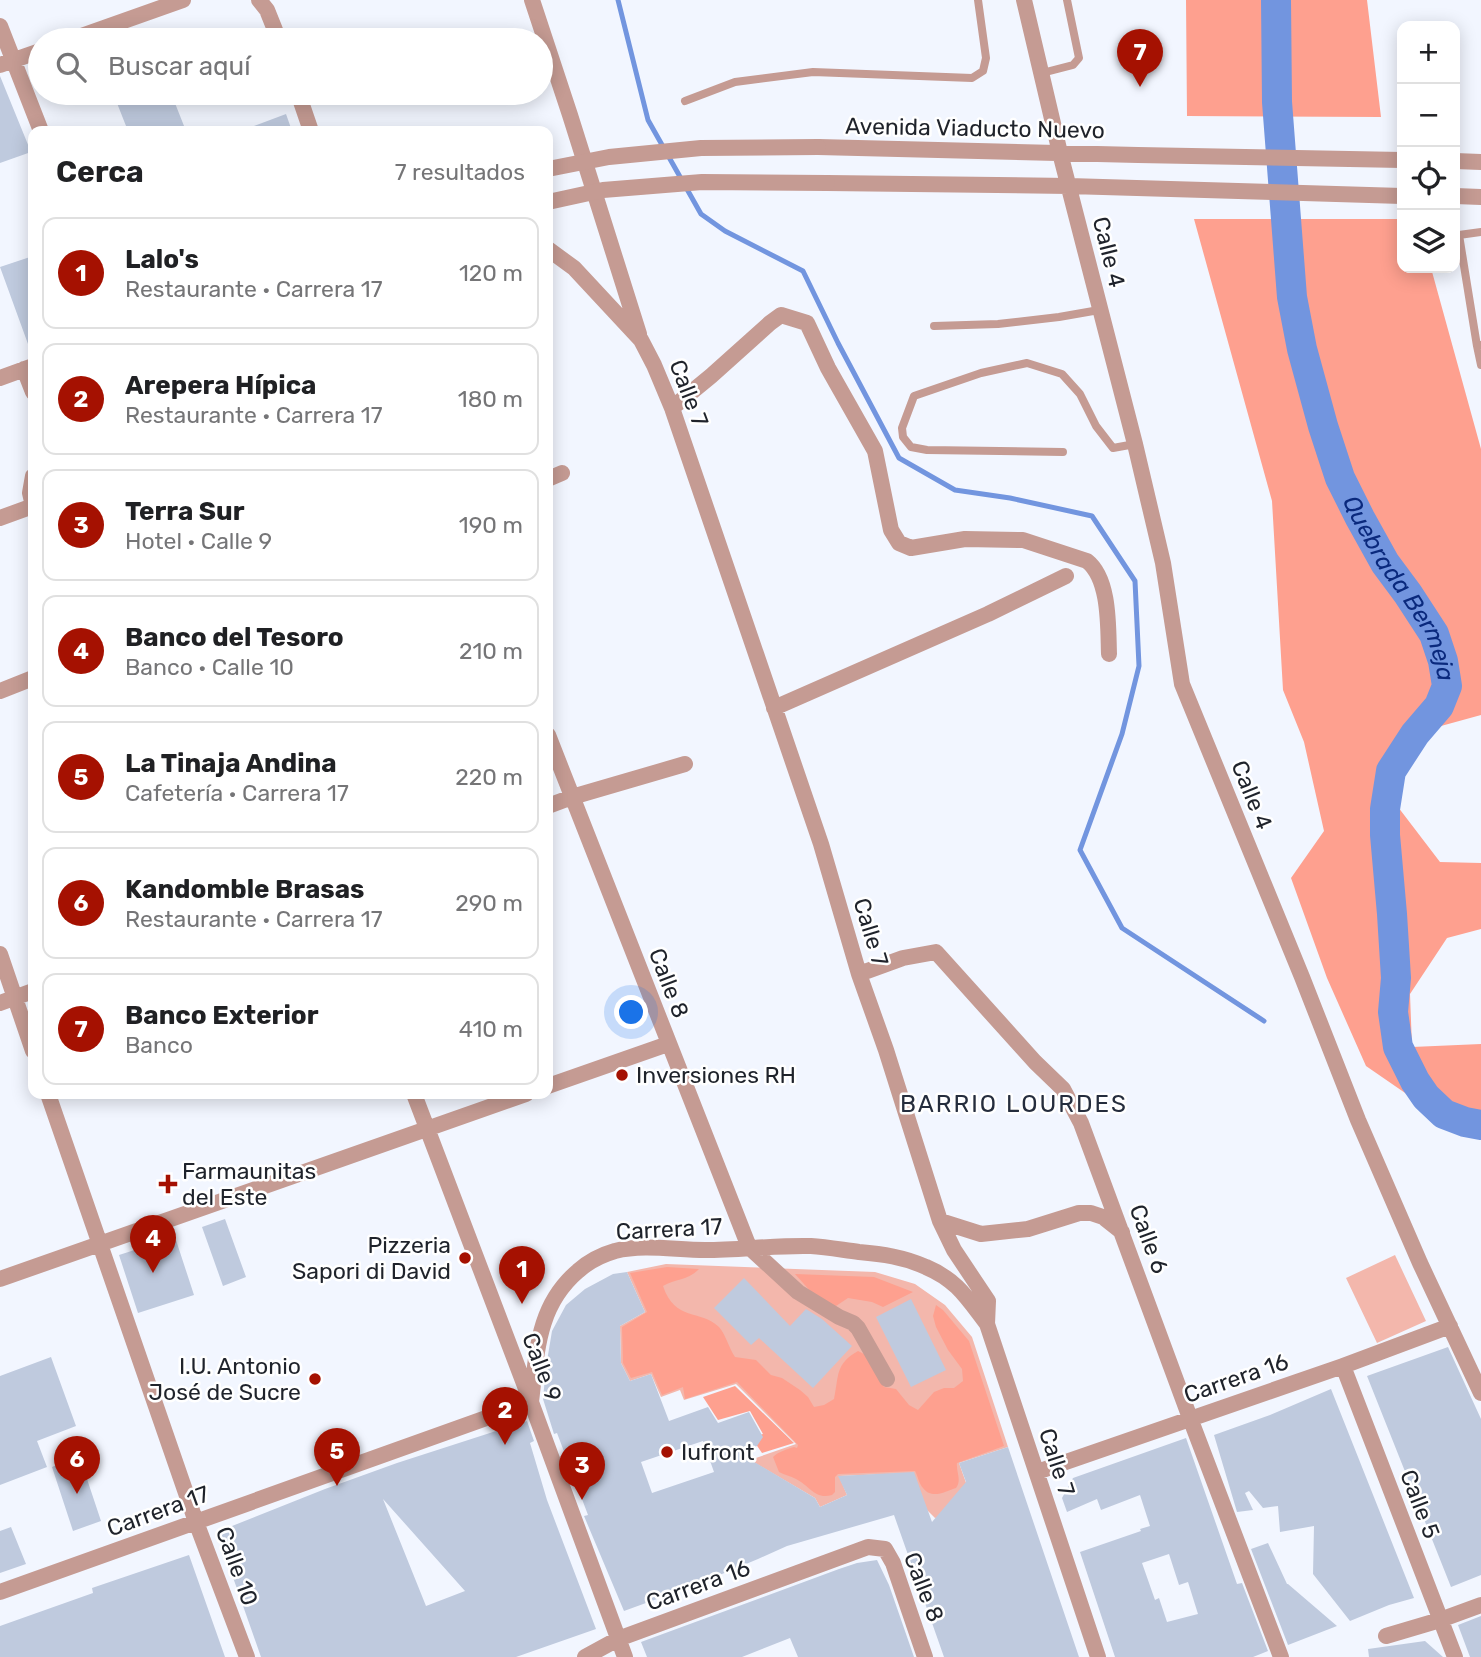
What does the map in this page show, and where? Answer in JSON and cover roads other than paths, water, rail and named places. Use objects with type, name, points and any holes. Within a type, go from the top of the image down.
[{"type":"street","points":[[104,28],[183,0]]},
{"type":"street","points":[[259,0],[267,10],[274,28]]},
{"type":"street","points":[[532,0],[541,28]]},
{"type":"street","name":"Calle 4","points":[[1024,0],[1163,563],[1182,684],[1359,1120],[1420,1263],[1481,1392]]},
{"type":"street","points":[[0,26],[7,62],[28,105]]},
{"type":"street","points":[[7,62],[28,55]]},
{"type":"street","points":[[553,66],[640,340]]},
{"type":"street","points":[[28,105],[39,126]]},
{"type":"street","points":[[302,105],[310,126]]},
{"type":"street","name":"Avenida Viaducto Nuevo","points":[[553,168],[609,157],[701,148],[818,147],[1397,160]]},
{"type":"street","points":[[1460,161],[1481,162]]},
{"type":"street","points":[[553,201],[603,190],[702,182],[1069,186],[1397,196]]},
{"type":"street","points":[[1460,196],[1481,197]]},
{"type":"street","name":"Calle 7","points":[[553,253],[574,268],[640,340],[672,408],[821,844],[859,974],[940,1221],[954,1250],[988,1301],[987,1324],[1098,1657]]},
{"type":"street","points":[[672,408],[781,315],[807,323],[828,368],[875,451],[891,530],[900,543],[911,548],[965,539],[1023,540],[1087,561],[1099,576],[1106,601],[1110,654]]},
{"type":"street","points":[[0,378],[28,368]]},
{"type":"street","points":[[0,519],[28,508]]},
{"type":"street","points":[[774,708],[988,614],[1066,576]]},
{"type":"street","points":[[0,691],[28,680]]},
{"type":"street","name":"Calle 8","points":[[553,748],[749,1247]]},
{"type":"street","points":[[553,804],[685,764]]},
{"type":"street","name":"Calle 6","points":[[859,974],[903,958],[936,952],[1035,1062],[1063,1089],[1081,1122],[1281,1657]]},
{"type":"street","points":[[0,954],[7,1001],[28,1041]]},
{"type":"street","points":[[7,1001],[28,993]]},
{"type":"street","points":[[553,1084],[668,1044]]},
{"type":"street","name":"Calle 10","points":[[50,1099],[197,1522],[247,1657]]},
{"type":"street","name":"Calle 9","points":[[416,1099],[625,1657]]},
{"type":"street","points":[[0,1279],[511,1099]]},
{"type":"street","points":[[940,1221],[981,1234],[1028,1229],[1079,1213],[1091,1213],[1102,1217],[1122,1232]]},
{"type":"street","points":[[749,1247],[798,1292],[853,1323],[887,1379]]},
{"type":"street","name":"Carrera 17","points":[[0,1592],[531,1402],[538,1343],[545,1314],[562,1286],[580,1269],[597,1257],[615,1251],[638,1248],[706,1250],[812,1247],[888,1255],[909,1260],[948,1278],[962,1291],[987,1324]]},
{"type":"street","name":"Carrera 16","points":[[1037,1472],[1450,1326]]},
{"type":"street","name":"Calle 5","points":[[1343,1366],[1455,1657]]},
{"type":"street","name":"Carrera 16","points":[[585,1657],[618,1639],[868,1547]]},
{"type":"street","name":"Calle 8","points":[[868,1547],[885,1549],[893,1563],[925,1657]]},
{"type":"street","points":[[1387,1636],[1481,1605]]},
{"type":"lane","points":[[685,100],[735,82],[813,72],[972,78],[983,71],[986,58],[978,0]]},
{"type":"lane","points":[[1042,74],[1073,65],[1079,58],[1067,0]]},
{"type":"lane","points":[[1481,232],[1460,235],[1481,365]]},
{"type":"lane","points":[[934,326],[998,324],[1100,310]]},
{"type":"lane","points":[[1063,452],[928,450],[911,447],[903,437],[902,428],[914,396],[981,373],[1027,363],[1062,374],[1080,394],[1096,426],[1113,448],[1135,444]]},
{"type":"waterway","points":[[618,0],[648,120],[701,214],[725,231],[803,271],[899,458],[955,490],[1010,498],[1092,516],[1135,581],[1139,666],[1122,734],[1080,850],[1122,928],[1264,1021]]},
{"type":"waterway","name":"Quebrada Bermeja","points":[[1276,0],[1277,102],[1292,297],[1302,349],[1340,478],[1385,563],[1434,634],[1443,661],[1447,686],[1439,706],[1415,734],[1391,771],[1385,809],[1396,978],[1393,1012],[1398,1047],[1415,1081],[1426,1097],[1444,1114],[1481,1125]]},
{"type":"place","name":"Banco Exterior","points":[[1140,87]]},
{"type":"place","name":"Inversiones RH","points":[[622,1075]]},
{"type":"place","name":"Farmaunitas del Este","points":[[168,1184]]},
{"type":"place","name":"Pizzeria Sapori di David","points":[[465,1258]]},
{"type":"place","name":"Banco del Tesoro","points":[[153,1273]]},
{"type":"place","name":"Lalo's","points":[[522,1304]]},
{"type":"place","name":"I.U. Antonio José de Sucre","points":[[315,1379]]},
{"type":"place","name":"Arepera Hípica","points":[[505,1445]]},
{"type":"place","name":"Iufront","points":[[667,1452]]},
{"type":"place","name":"La Tinaja Andina","points":[[337,1486]]},
{"type":"place","name":"Kandomble Brasas","points":[[77,1494]]},
{"type":"place","name":"Terra Sur","points":[[582,1500]]},
{"type":"district","name":"BARRIO LOURDES","points":[[1014,1104]]}]
